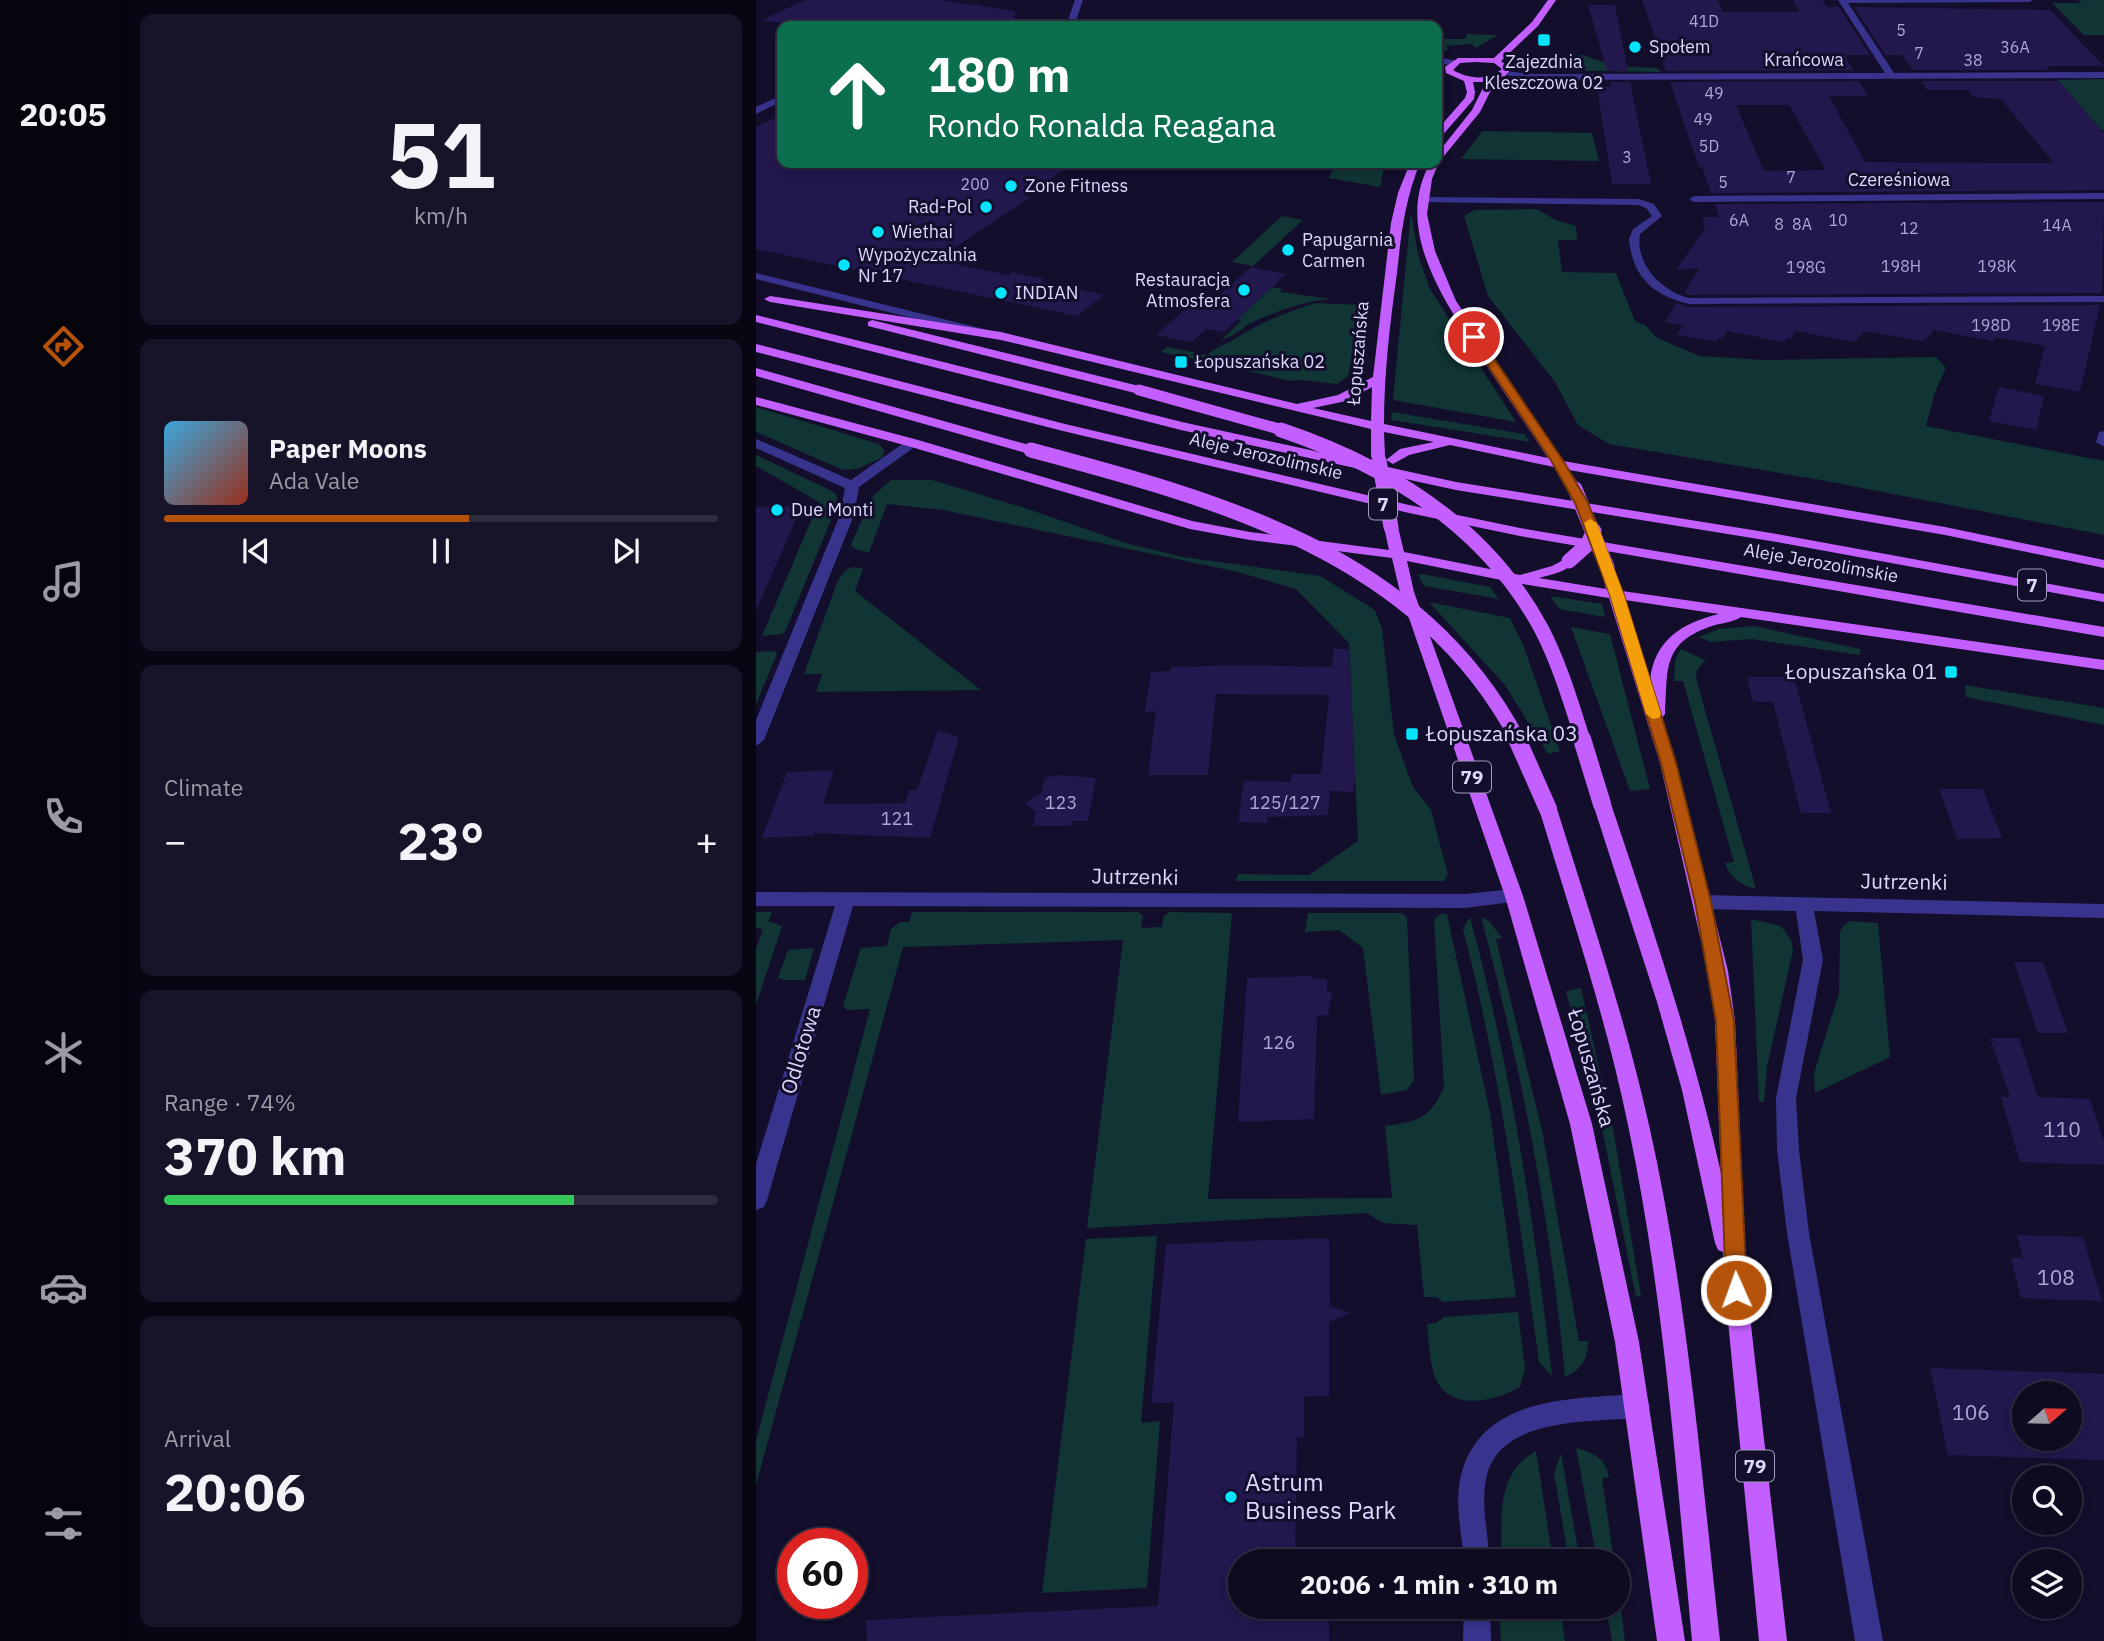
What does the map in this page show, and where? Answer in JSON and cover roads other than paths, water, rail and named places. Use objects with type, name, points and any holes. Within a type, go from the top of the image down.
[{"type":"main road","points":[[1496,61],[1535,24],[1552,0]]},
{"type":"main road","points":[[1476,59],[1496,61],[1506,67],[1504,74],[1492,78],[1468,79],[1451,73],[1449,67],[1454,63],[1476,59]]},
{"type":"main road","points":[[1442,154],[1478,110],[1492,78]]},
{"type":"main road","points":[[1442,130],[1469,99],[1471,92],[1468,79]]},
{"type":"main road","name":"Łopuszańska","points":[[1412,168],[1398,207],[1378,379],[1380,476],[1412,605],[1514,897],[1581,1124],[1605,1229],[1639,1406],[1671,1641]]},
{"type":"main road","points":[[1433,168],[1426,182],[1423,200],[1424,224],[1431,258],[1450,301],[1575,489],[1594,531],[1617,595]]},
{"type":"main road","points":[[756,296],[1269,423],[1310,437],[1391,476],[1454,520],[1521,594],[1542,631],[1558,670],[1667,1002],[1692,1090],[1736,1290]]},
{"type":"main road","points":[[770,299],[1000,336],[1295,408],[1627,478],[1945,531],[2104,564]]},
{"type":"main road","name":"Aleje Jerozolimskie","points":[[756,318],[1181,426],[1416,478],[1539,501],[1790,541],[2104,598]]},
{"type":"main road","name":"Aleje Jerozolimskie","points":[[756,348],[1076,430],[1409,509],[1520,532],[2104,632]]},
{"type":"main road","points":[[756,372],[1230,508],[1322,550],[1355,570],[1419,620],[1463,662],[1486,690],[1518,741],[1548,809],[1597,967],[1648,1170],[1678,1366],[1706,1641]]},
{"type":"main road","points":[[1295,408],[1342,398],[1378,379]]},
{"type":"main road","points":[[756,401],[913,443],[1190,525],[1250,536],[1398,555],[1516,579],[1617,595],[2104,665]]},
{"type":"main road","points":[[1380,476],[1393,460],[1405,452],[1420,447],[1465,443]]},
{"type":"main road","points":[[1516,579],[1541,575],[1569,561],[1587,545],[1594,531]]},
{"type":"main road","name":"79","points":[[1617,595],[1656,724],[1703,902],[1725,1021],[1736,1290],[1773,1641]]},
{"type":"main road","points":[[1656,724],[1661,664],[1664,653],[1672,643],[1696,627],[1715,619],[1752,614]]},
{"type":"street","points":[[1072,21],[1079,0]]},
{"type":"street","points":[[1843,0],[2029,0]]},
{"type":"street","points":[[1843,0],[1891,75]]},
{"type":"street","points":[[1442,61],[1454,63]]},
{"type":"street","name":"Krańcowa","points":[[1504,74],[2104,75]]},
{"type":"street","points":[[756,111],[777,100]]},
{"type":"street","name":"Czereśniowa","points":[[1694,199],[2104,196]]},
{"type":"street","points":[[1423,200],[1639,201],[1656,211],[1657,216],[1652,223],[1636,231],[1634,237],[1639,257],[1653,284],[1665,294],[1689,301],[2104,299]]},
{"type":"street","points":[[756,276],[1000,336]]},
{"type":"street","points":[[756,443],[852,486]]},
{"type":"street","points":[[852,486],[913,443]]},
{"type":"street","points":[[756,740],[842,526],[852,497],[852,486]]},
{"type":"street","name":"Jutrzenki","points":[[756,899],[1465,901],[1514,897]]},
{"type":"street","name":"Odlotowa","points":[[756,1200],[846,900]]},
{"type":"street","name":"Jutrzenki","points":[[1703,902],[2104,911]]},
{"type":"street","points":[[1804,906],[1813,960],[1786,1098],[1788,1150],[1798,1233],[1869,1641]]},
{"type":"street","points":[[1476,1549],[1473,1503],[1475,1475],[1479,1461],[1494,1438],[1520,1421],[1556,1414],[1639,1406]]},
{"type":"street","points":[[1477,1641],[1478,1619]]},
{"type":"place","name":"Zajezdnia Kleszczowa 02","points":[[1544,40]]},
{"type":"place","name":"Społem","points":[[1635,47]]},
{"type":"place","name":"Zone Fitness","points":[[1011,186]]},
{"type":"place","name":"Rad-Pol","points":[[986,207]]},
{"type":"place","name":"Wiethai","points":[[878,232]]},
{"type":"place","name":"Papugarnia Carmen","points":[[1288,250]]},
{"type":"place","name":"Wypożyczalnia Nr 17","points":[[844,265]]},
{"type":"place","name":"Restauracja Atmosfera","points":[[1244,290]]},
{"type":"place","name":"INDIAN","points":[[1001,293]]},
{"type":"place","name":"Łopuszańska 02","points":[[1181,362]]},
{"type":"place","name":"Due Monti","points":[[777,510]]},
{"type":"place","name":"Łopuszańska 01","points":[[1951,672]]},
{"type":"place","name":"Łopuszańska 03","points":[[1412,734]]},
{"type":"place","name":"Astrum Business Park","points":[[1231,1497]]}]
